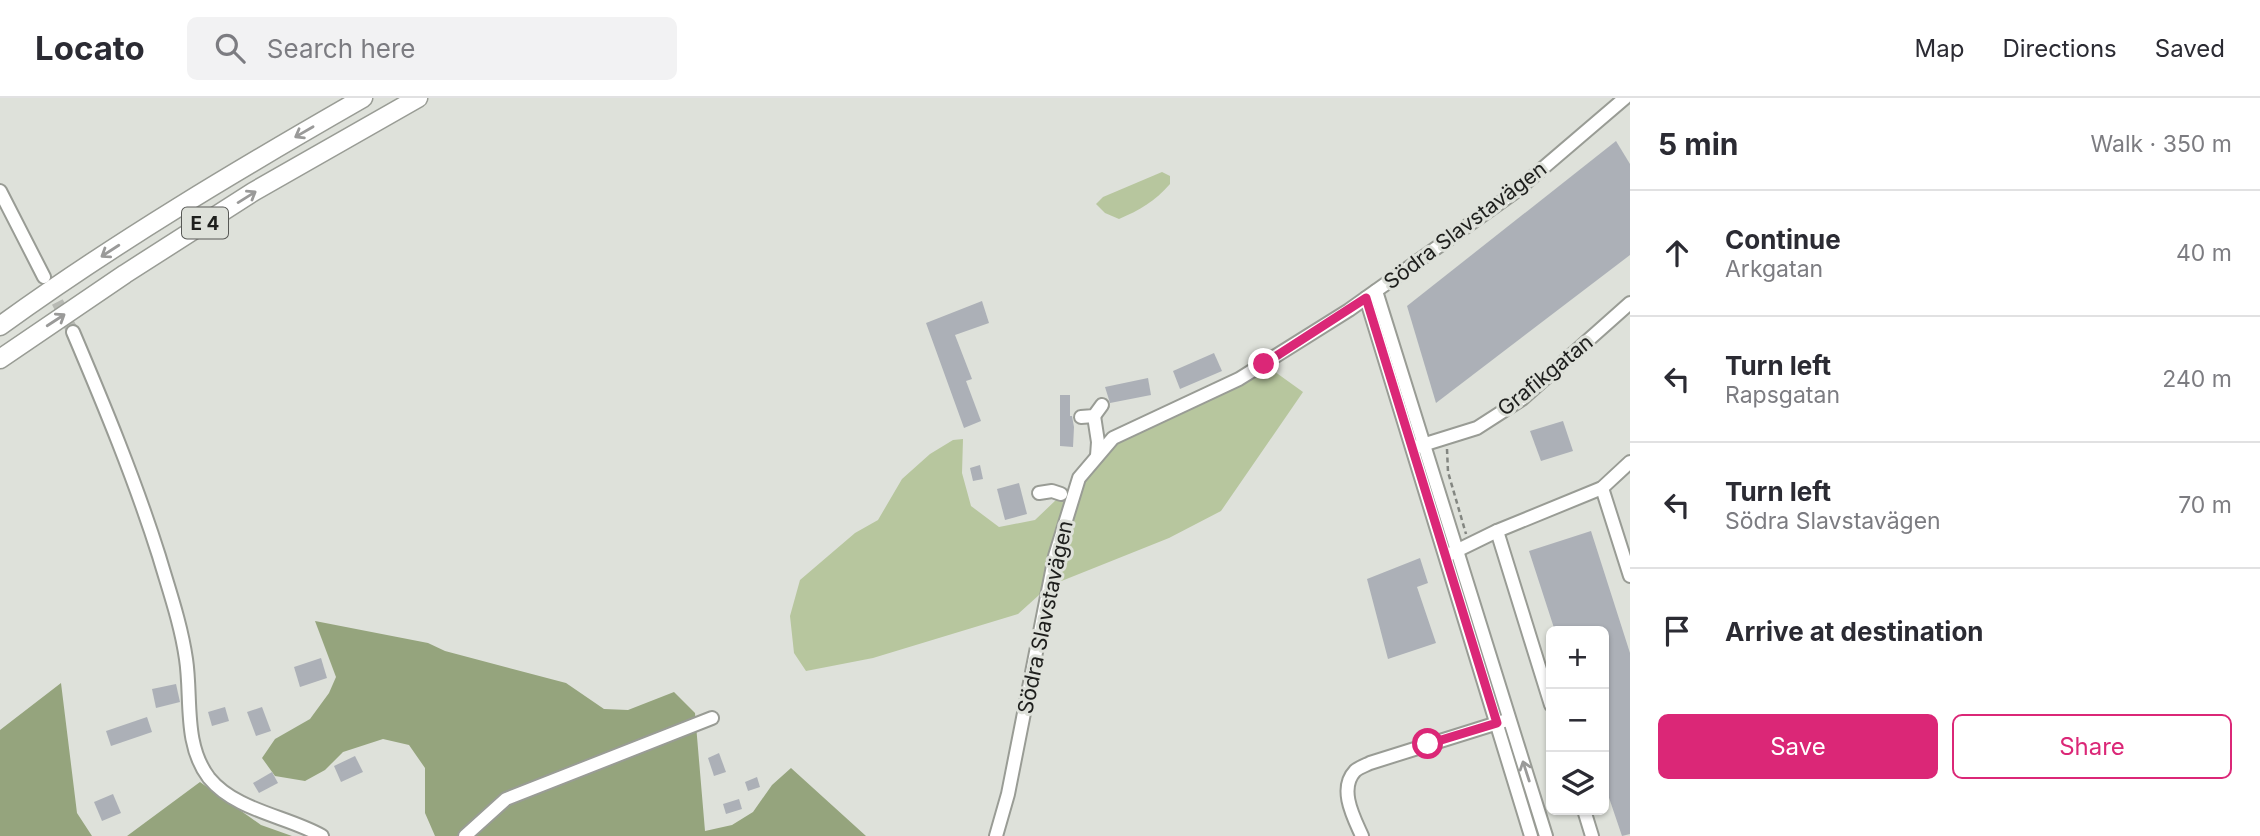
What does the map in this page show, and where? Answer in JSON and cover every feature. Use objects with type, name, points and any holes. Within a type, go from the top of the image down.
[{"type":"highway","name":"E 4","points":[[0,326],[109,251],[224,179],[363,98]]},
{"type":"highway","name":"E 4","points":[[0,359],[253,192],[418,98]]},
{"type":"street","name":"Södra Slavstavägen","points":[[996,836],[1008,794],[1055,556],[1079,478],[1097,456],[1113,438],[1238,379],[1371,295],[1515,192],[1625,98]]},
{"type":"street","points":[[0,191],[44,276]]},
{"type":"street","points":[[1371,295],[1503,721],[1531,836]]},
{"type":"street","name":"Grafikgatan","points":[[1418,446],[1477,428],[1522,399],[1630,303]]},
{"type":"street","points":[[73,332],[126,462],[179,621],[187,665],[192,734],[200,763],[214,783],[237,799],[322,836]]},
{"type":"street","points":[[1092,412],[1098,442],[1097,456]]},
{"type":"street","points":[[1452,553],[1497,531],[1602,488],[1630,462]]},
{"type":"street","points":[[1602,488],[1629,571]]},
{"type":"street","points":[[1040,493],[1052,491],[1061,494]]},
{"type":"street","points":[[1497,531],[1546,689]]},
{"type":"street","points":[[465,836],[506,799],[712,718]]},
{"type":"street","points":[[1362,836],[1348,800],[1349,785],[1355,771],[1370,762],[1503,721]]},
{"type":"street","points":[[1503,721],[1546,836]]},
{"type":"street","points":[[1586,815],[1592,836]]},
{"type":"green space","points":[[1162,172],[1170,176],[1170,184],[1153,200],[1127,216],[1119,219],[1105,213],[1096,204],[1103,197]]},
{"type":"green space","points":[[1264,364],[1303,392],[1221,511],[1169,538],[1049,586],[1018,614],[873,658],[806,671],[794,653],[790,616],[800,580],[855,533],[878,520],[902,479],[930,454],[953,440],[963,439],[962,473],[971,506],[999,527],[1035,520],[1079,478],[1113,438]]},
{"type":"green space","points":[[315,621],[428,643],[445,651],[566,683],[604,709],[628,710],[674,692],[695,713],[705,831],[732,825],[753,812],[772,785],[791,768],[866,836],[435,836],[425,813],[425,768],[409,745],[383,739],[343,752],[325,770],[305,781],[275,776],[262,758],[275,739],[310,719],[329,693],[336,677]]},
{"type":"green space","points":[[61,683],[77,813],[92,836],[0,836],[0,730]]},
{"type":"green space","points":[[200,782],[261,825],[292,836],[127,836]]},
{"type":"building","points":[[1616,141],[1630,164],[1630,255],[1436,403],[1407,306]]},
{"type":"building","points":[[982,301],[989,323],[955,335],[972,379],[966,381],[981,421],[964,428],[926,323]]},
{"type":"building","points":[[1214,353],[1222,371],[1180,389],[1173,371]]},
{"type":"building","points":[[1148,378],[1151,395],[1110,403],[1105,387]]},
{"type":"building","points":[[1060,395],[1070,395],[1070,416],[1074,427],[1073,447],[1060,446]]},
{"type":"building","points":[[1563,421],[1573,451],[1541,461],[1530,431]]},
{"type":"building","points":[[980,465],[983,479],[973,481],[970,468]]},
{"type":"building","points":[[1019,483],[1027,514],[1005,520],[997,489]]},
{"type":"building","points":[[1591,531],[1630,653],[1630,834],[1622,836],[1609,798],[1609,626],[1553,626],[1529,551]]},
{"type":"building","points":[[1420,558],[1428,583],[1417,587],[1436,643],[1388,659],[1367,579]]},
{"type":"building","points":[[321,658],[327,678],[300,687],[294,667]]},
{"type":"building","points":[[176,684],[180,702],[156,708],[152,689]]},
{"type":"building","points":[[225,707],[229,721],[212,726],[208,712]]},
{"type":"building","points":[[262,707],[271,731],[256,736],[247,712]]},
{"type":"building","points":[[147,717],[152,732],[111,746],[106,731]]},
{"type":"building","points":[[719,753],[726,772],[714,776],[708,758]]},
{"type":"building","points":[[355,756],[363,772],[341,782],[334,766]]},
{"type":"building","points":[[272,772],[278,783],[259,793],[253,783]]},
{"type":"building","points":[[757,777],[760,787],[748,791],[745,782]]},
{"type":"building","points":[[113,794],[121,813],[102,821],[94,802]]},
{"type":"building","points":[[739,799],[742,809],[726,814],[723,804]]},
{"type":"tunnel","points":[[49,286],[73,332]]},
{"type":"route","points":[[1264,364],[1366,298],[1497,723],[1428,744]]}]
